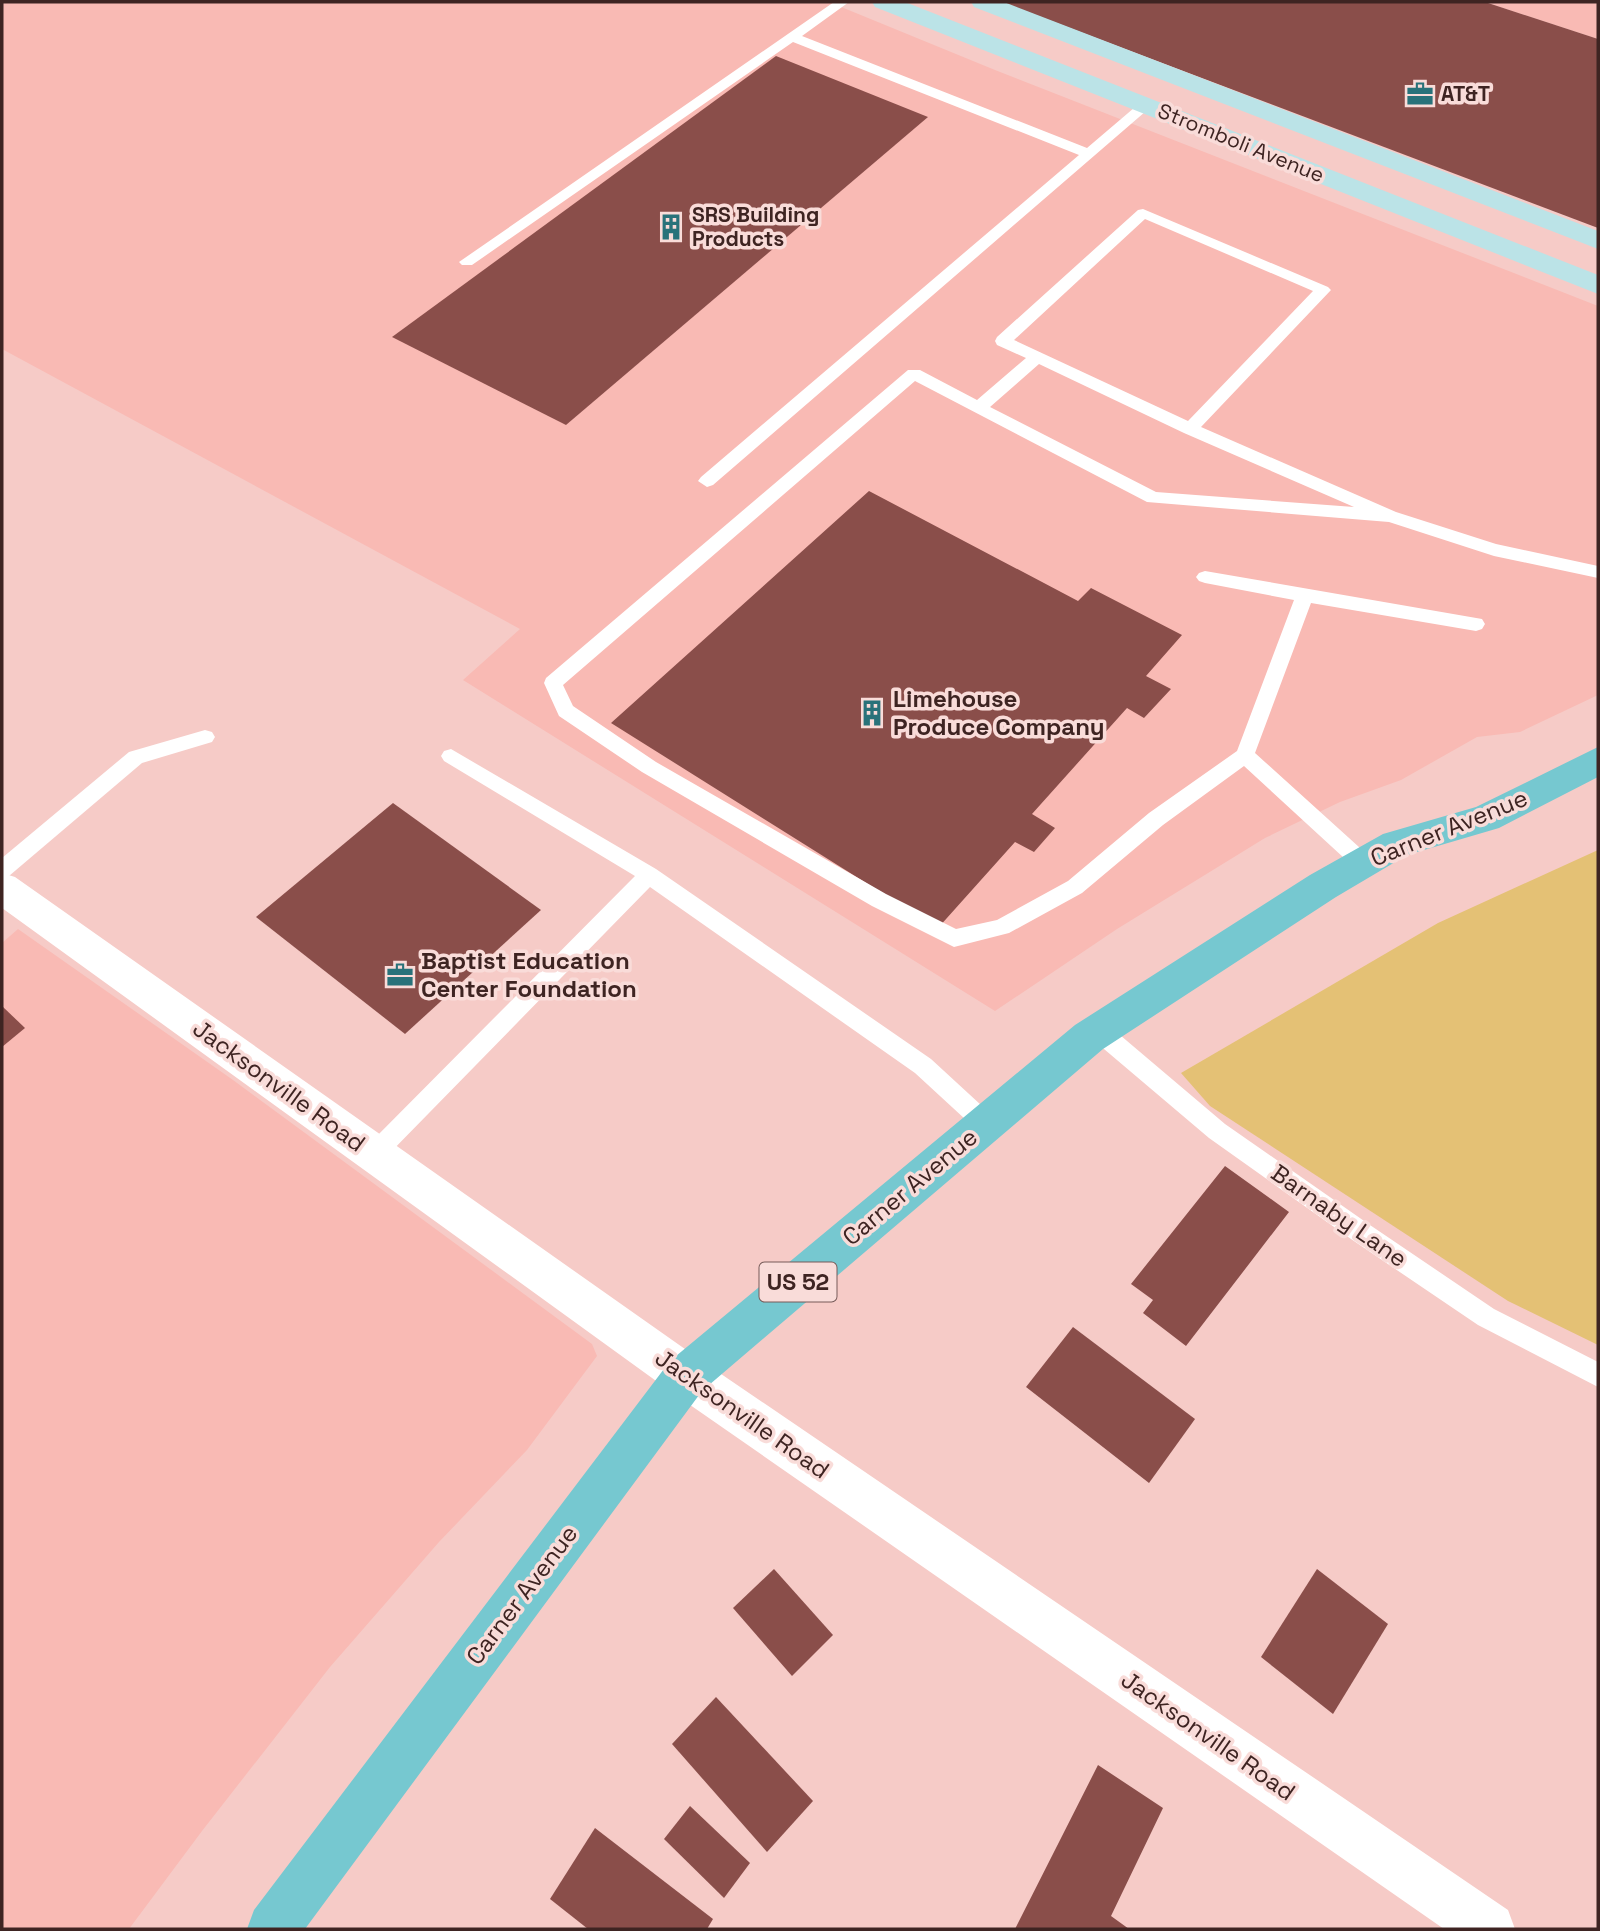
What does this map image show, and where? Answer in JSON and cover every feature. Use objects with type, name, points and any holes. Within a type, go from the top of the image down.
[{"type":"main road","name":"Carner Avenue","points":[[273,1929],[686,1376],[1099,1031],[1396,844],[1486,818],[1598,761]]},
{"type":"street","name":"Stromboli Avenue","points":[[884,2],[1598,285]]},
{"type":"street","name":"Stromboli Avenue","points":[[983,2],[1598,240]]},
{"type":"street","name":"Jacksonville Road","points":[[2,888],[686,1376],[1489,1929]]},
{"type":"lane","points":[[467,262],[842,2]]},
{"type":"lane","points":[[792,37],[1089,154]]},
{"type":"lane","points":[[707,481],[1146,105]]},
{"type":"lane","points":[[1190,429],[1323,290],[1143,213],[1003,341],[1190,429],[1390,516],[1494,550],[1598,572]]},
{"type":"lane","points":[[978,408],[1036,358]]},
{"type":"lane","points":[[1305,596],[1245,755],[1156,819],[1075,887],[1002,927],[954,938],[880,900],[660,773],[566,712],[553,683],[914,374],[1153,498],[1390,516]]},
{"type":"lane","points":[[1205,577],[1476,624]]},
{"type":"lane","points":[[2,870],[136,757],[205,737]]},
{"type":"lane","points":[[1245,755],[1363,863]]},
{"type":"lane","points":[[451,757],[649,875],[923,1066],[986,1124]]},
{"type":"lane","points":[[374,1154],[649,875]]},
{"type":"lane","name":"Barnaby Lane","points":[[1099,1031],[1217,1131],[1359,1231],[1486,1317],[1598,1375]]},
{"type":"shaded area","points":[[2,2],[829,2],[995,70],[1598,306],[1598,695],[1520,732],[1477,737],[1401,780],[1340,802],[1265,838],[1117,929],[995,1011],[463,680],[520,629],[2,349]]},
{"type":"shaded area","points":[[1485,2],[1598,2],[1598,39]]},
{"type":"shaded area","points":[[1598,850],[1598,1345],[1508,1301],[1210,1106],[1181,1073],[1438,923]]},
{"type":"shaded area","points":[[18,929],[233,1080],[592,1344],[597,1356],[527,1450],[439,1542],[330,1667],[129,1929],[2,1929],[2,943]]},
{"type":"building","name":"AT&T","points":[[1001,2],[1485,2],[1598,39],[1598,228]]},
{"type":"building","name":"SRS Building Products","points":[[776,56],[928,117],[566,425],[392,337]]},
{"type":"building","name":"Limehouse Produce Company","points":[[869,491],[1078,601],[1091,588],[1182,635],[1146,676],[1171,689],[1144,718],[1127,708],[1032,814],[1055,828],[1034,852],[1015,842],[938,928],[611,723]]},
{"type":"building","name":"Baptist Education Center Foundation","points":[[393,803],[541,910],[405,1034],[256,917]]},
{"type":"building","points":[[2,1006],[25,1028],[2,1047]]},
{"type":"building","points":[[1225,1166],[1289,1212],[1186,1346],[1143,1313],[1153,1300],[1131,1284]]},
{"type":"building","points":[[1073,1327],[1195,1419],[1149,1483],[1026,1387]]},
{"type":"building","points":[[774,1569],[833,1635],[792,1676],[733,1608]]},
{"type":"building","points":[[1317,1569],[1388,1624],[1333,1714],[1261,1657]]},
{"type":"building","points":[[716,1697],[813,1801],[767,1852],[672,1744]]},
{"type":"building","points":[[1098,1765],[1163,1808],[1111,1916],[1129,1929],[1015,1929]]},
{"type":"building","points":[[690,1806],[750,1863],[724,1898],[664,1839]]},
{"type":"building","points":[[595,1828],[713,1919],[707,1929],[588,1929],[550,1899]]},
{"type":"place","name":"AT&T","points":[[1420,94]]},
{"type":"place","name":"SRS Building Products","points":[[671,227]]},
{"type":"place","name":"Limehouse Produce Company","points":[[872,713]]},
{"type":"place","name":"Baptist Education Center Foundation","points":[[400,975]]}]
